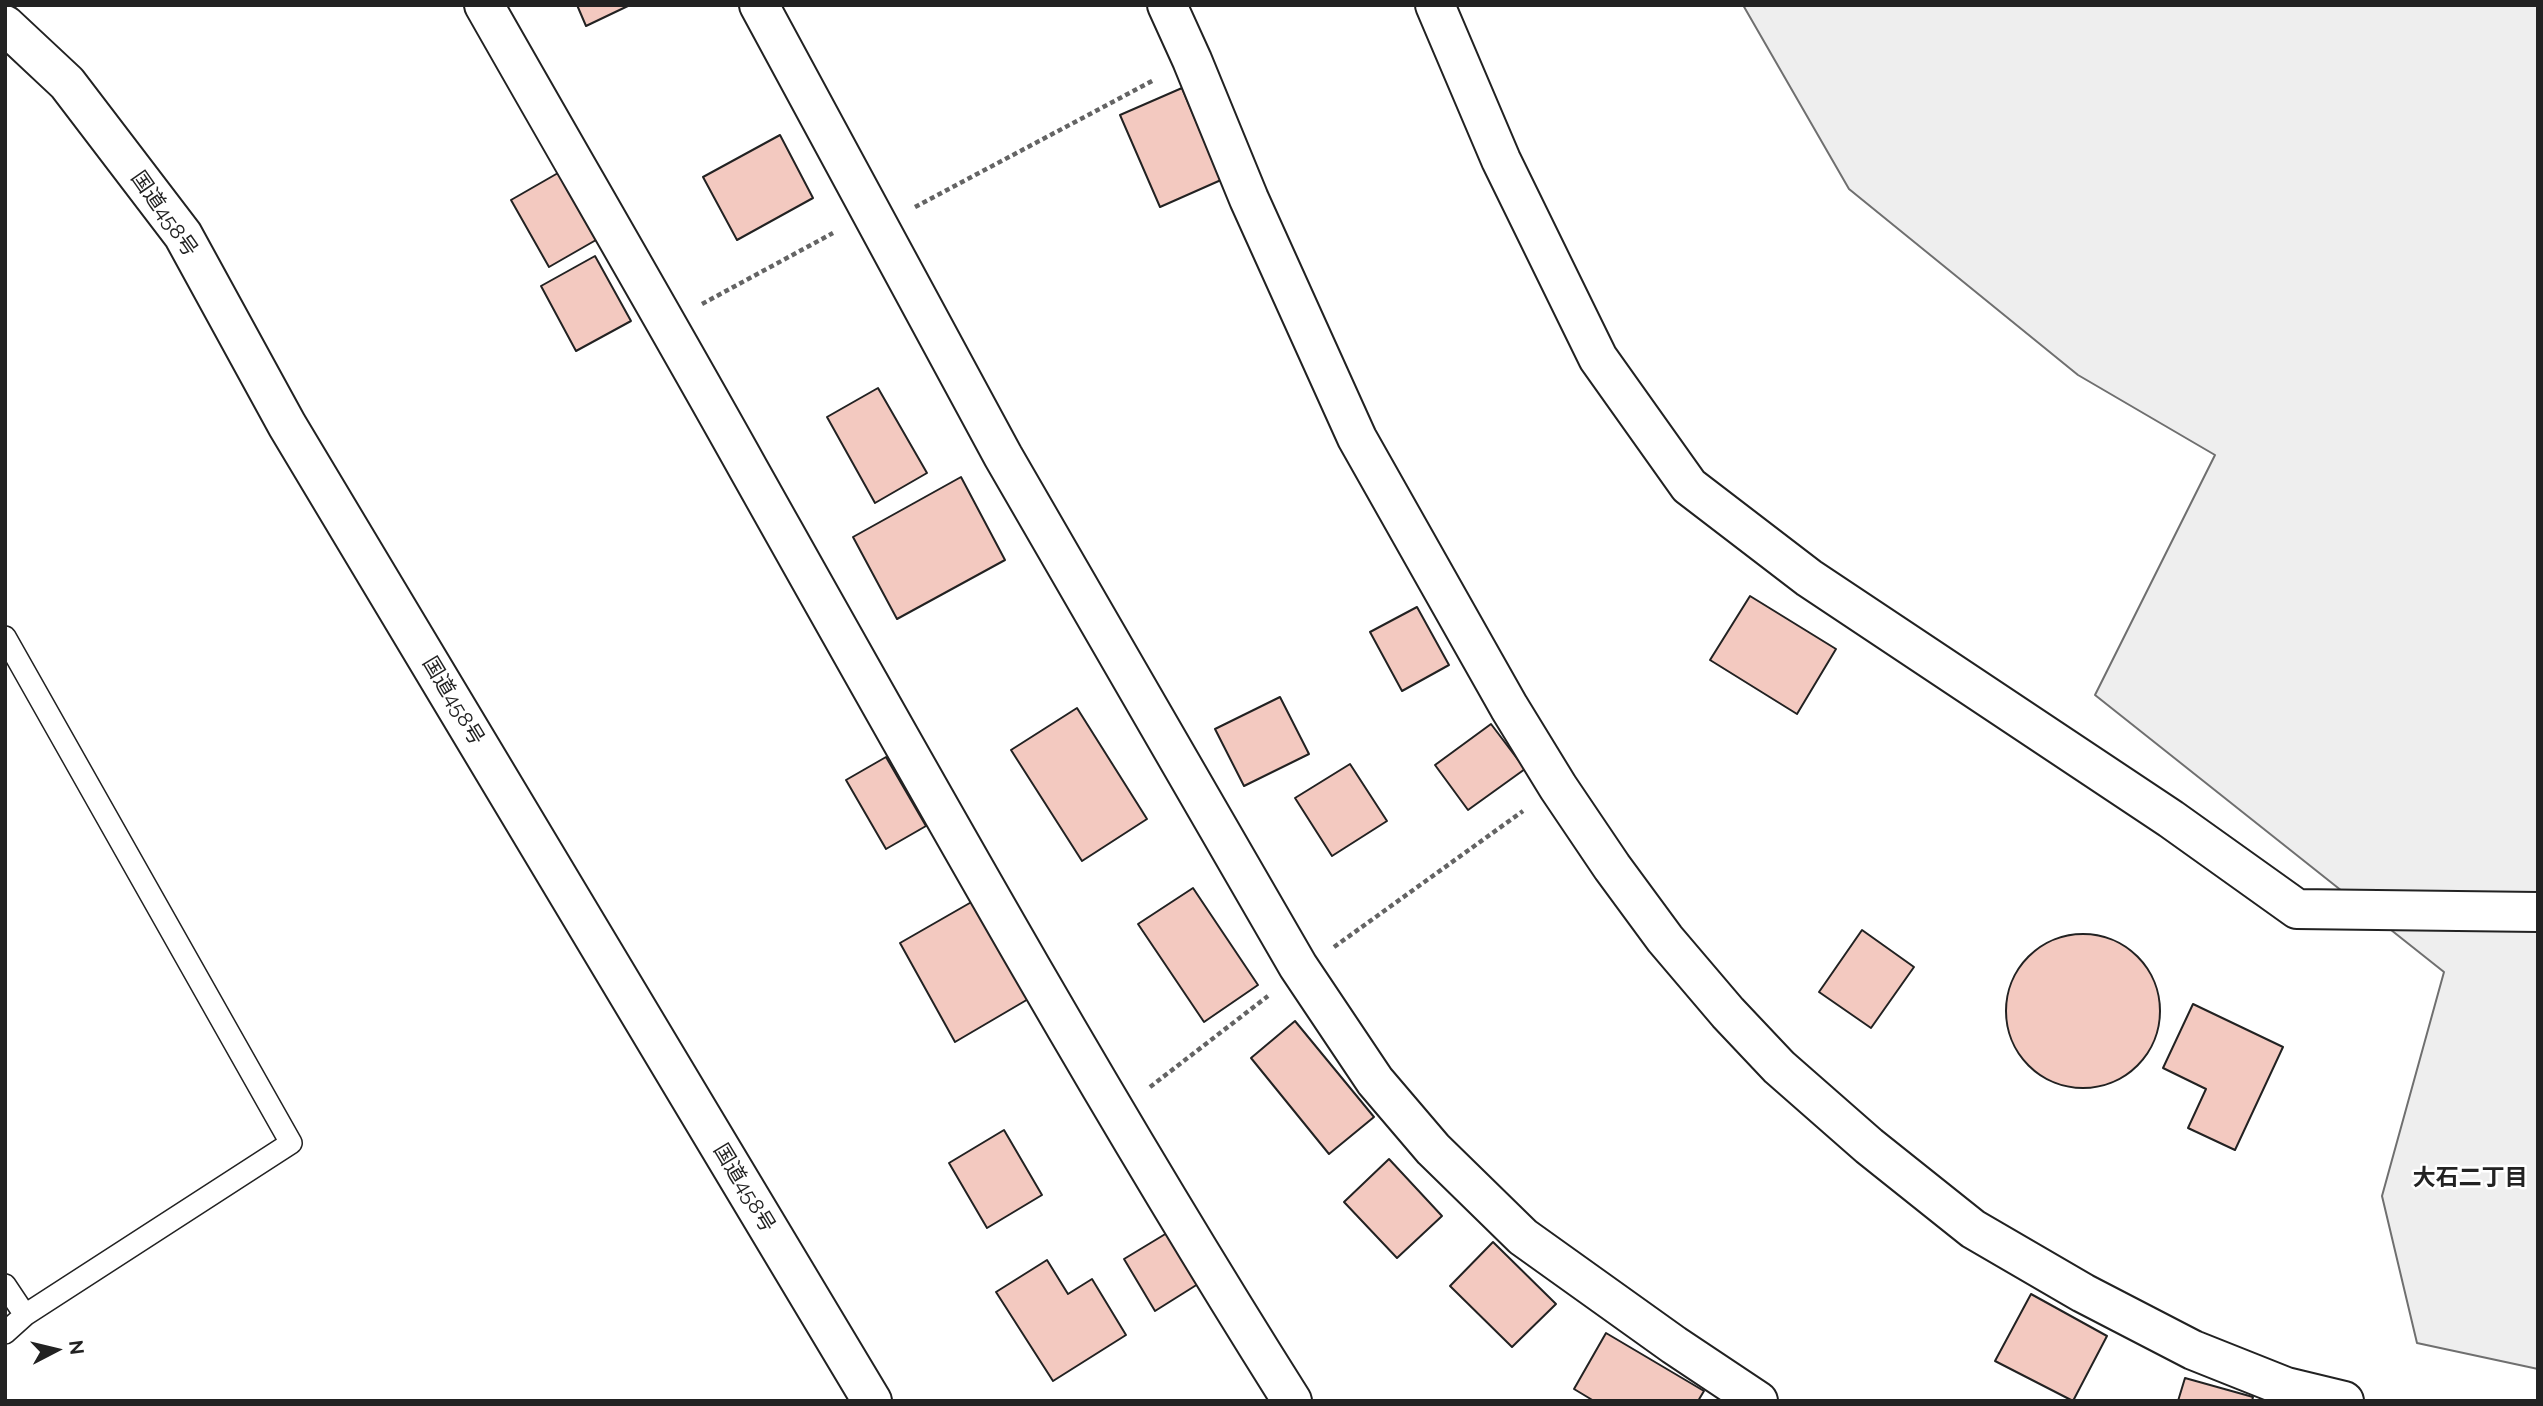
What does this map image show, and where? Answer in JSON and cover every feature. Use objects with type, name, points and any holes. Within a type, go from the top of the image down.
[{"type":"main road","points":[[484,5],[895,732],[1208,1269],[1292,1401]]},
{"type":"main road","points":[[759,5],[1003,456],[1300,971],[1375,1081],[1433,1149],[1523,1237],[1674,1345],[1758,1401]]},
{"type":"main road","points":[[1167,5],[1357,438],[1509,706],[1558,786],[1657,929],[1728,1013],[1779,1067],[1868,1146],[1973,1229],[2082,1293],[2193,1350],[2286,1387],[2344,1401]]},
{"type":"main road","points":[[1435,5],[1501,160],[1598,358],[1689,486],[1809,578],[2171,819],[2297,909],[2538,912]]},
{"type":"main road","name":"国道458号","points":[[5,25],[67,83],[183,234],[294,437],[872,1401]]},
{"type":"lane","points":[[5,637],[291,1143],[25,1315],[5,1333]]},
{"type":"lane","points":[[5,1285],[25,1315]]},
{"type":"path","points":[[666,324],[1192,60]]},
{"type":"path","points":[[1117,1113],[1300,971],[1558,786]]},
{"type":"shaded area","points":[[1743,5],[2538,5],[2538,1369],[2417,1343],[2382,1196],[2444,972],[2095,695],[2215,455],[2078,375],[1849,189]]},
{"type":"building","points":[[577,5],[630,5],[586,26]]},
{"type":"building","points":[[1182,88],[1221,180],[1160,207],[1120,115]]},
{"type":"building","points":[[780,135],[813,198],[737,240],[703,177]]},
{"type":"building","points":[[558,173],[596,240],[549,267],[511,200]]},
{"type":"building","points":[[595,256],[631,321],[576,351],[541,286]]},
{"type":"building","points":[[878,388],[927,473],[875,503],[827,417]]},
{"type":"building","points":[[961,477],[1005,560],[897,619],[853,537]]},
{"type":"building","points":[[1750,596],[1836,649],[1797,714],[1710,660]]},
{"type":"building","points":[[1417,607],[1449,665],[1402,691],[1370,632]]},
{"type":"building","points":[[1280,697],[1309,754],[1244,786],[1215,729]]},
{"type":"building","points":[[1077,708],[1147,819],[1082,861],[1011,750]]},
{"type":"building","points":[[1491,724],[1525,769],[1468,810],[1435,765]]},
{"type":"building","points":[[886,757],[926,826],[886,849],[846,780]]},
{"type":"building","points":[[1350,764],[1387,821],[1332,856],[1295,798]]},
{"type":"building","points":[[1193,888],[1258,985],[1204,1022],[1138,924]]},
{"type":"building","points":[[975,900],[1030,998],[955,1042],[900,943]]},
{"type":"building","points":[[1862,930],[1914,967],[1871,1028],[1819,992]]},
{"type":"building","points":[[2083,934],[2112,940],[2137,957],[2154,982],[2160,1011],[2154,1040],[2137,1065],[2112,1082],[2083,1088],[2054,1082],[2029,1065],[2012,1040],[2006,1011],[2012,982],[2029,957],[2054,940]]},
{"type":"building","points":[[2193,1004],[2283,1047],[2235,1150],[2188,1128],[2206,1089],[2163,1068]]},
{"type":"building","points":[[1295,1021],[1374,1117],[1329,1154],[1251,1058]]},
{"type":"building","points":[[1004,1130],[1042,1195],[987,1228],[949,1163]]},
{"type":"building","points":[[1389,1159],[1442,1216],[1397,1258],[1344,1202]]},
{"type":"building","points":[[1167,1233],[1198,1284],[1155,1311],[1124,1259]]},
{"type":"building","points":[[1493,1242],[1556,1304],[1512,1347],[1450,1286]]},
{"type":"building","points":[[1047,1260],[1068,1294],[1092,1279],[1126,1335],[1053,1381],[996,1292]]},
{"type":"building","points":[[2031,1294],[2107,1336],[2073,1401],[1995,1361]]},
{"type":"building","points":[[1606,1333],[1704,1391],[1698,1401],[1594,1401],[1574,1389]]},
{"type":"building","points":[[2185,1378],[2253,1397],[2252,1401],[2178,1401]]},
{"type":"district","name":"大石二丁目","points":[[2470,1178]]}]
